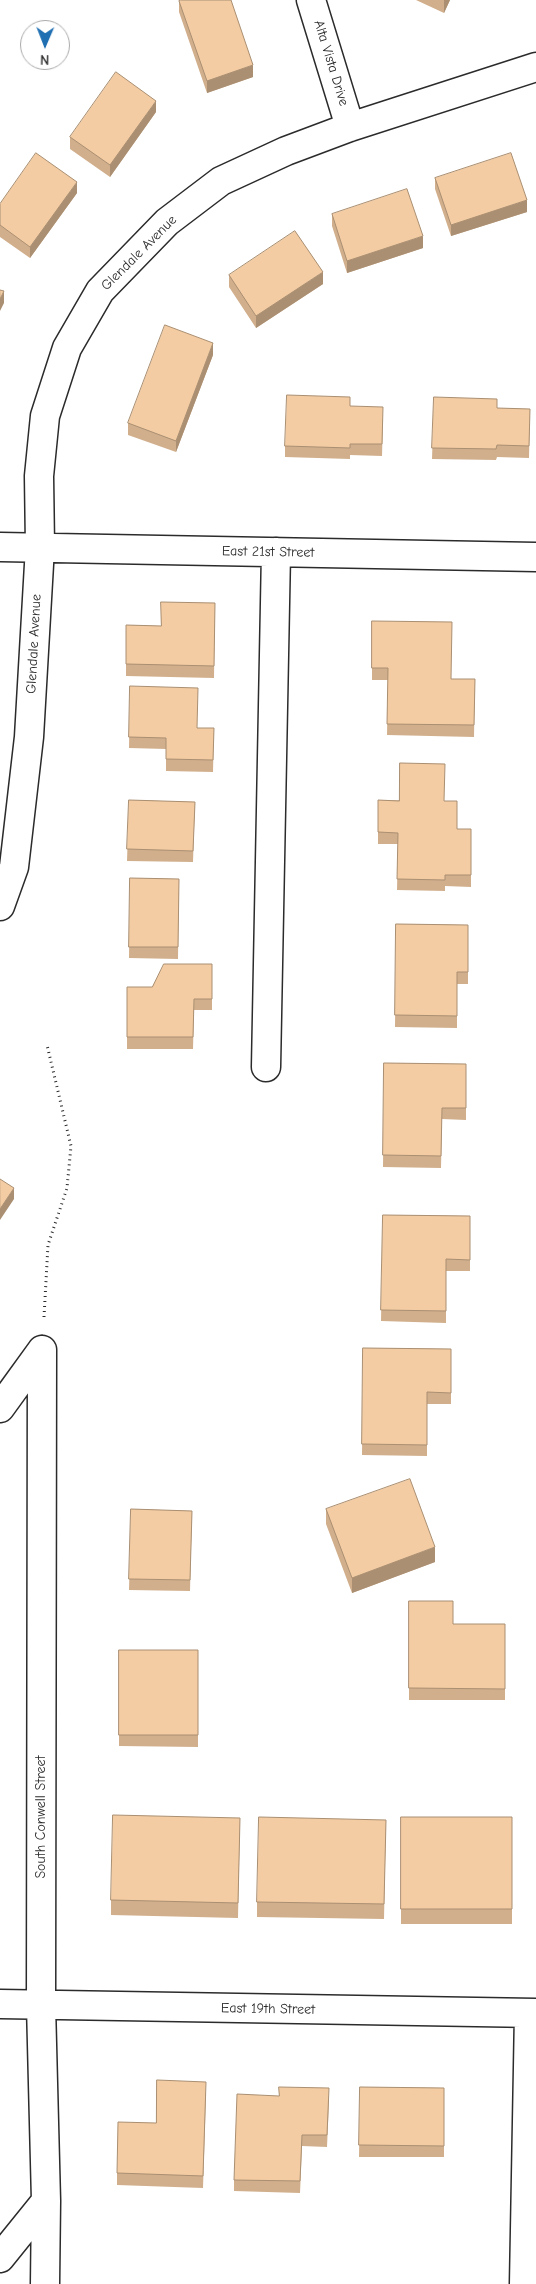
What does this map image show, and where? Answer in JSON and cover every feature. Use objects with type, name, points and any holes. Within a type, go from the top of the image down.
[{"type":"street","name":"Alta Vista Drive","points":[[311,0],[350,127]]},
{"type":"street","name":"Glendale Avenue","points":[[0,906],[14,867],[30,737],[40,547],[39,476],[45,416],[68,348],[100,292],[167,222],[221,181],[286,151],[350,127],[536,67]]},
{"type":"street","name":"East 21st Street","points":[[0,547],[536,557]]},
{"type":"street","points":[[266,1067],[276,552]]},
{"type":"street","points":[[0,1408],[42,1350]]},
{"type":"street","name":"South Conwell Street","points":[[42,1350],[41,2005],[46,2201],[45,2284]]},
{"type":"street","name":"East 19th Street","points":[[0,2004],[532,2013]]},
{"type":"street","points":[[524,2284],[532,2013]]},
{"type":"street","points":[[0,2258],[46,2201]]},
{"type":"path","points":[[42,1350],[48,1244],[67,1188],[71,1146],[48,1045]]},
{"type":"building","points":[[231,0],[253,65],[207,81],[179,1]]},
{"type":"building","points":[[116,72],[156,101],[110,165],[70,137]]},
{"type":"building","points":[[36,153],[77,182],[30,247],[0,225],[0,204]]},
{"type":"building","points":[[511,153],[527,200],[451,225],[435,178]]},
{"type":"building","points":[[407,189],[423,236],[347,261],[332,214]]},
{"type":"building","points":[[295,231],[323,272],[256,316],[229,275]]},
{"type":"building","points":[[0,290],[4,291],[0,299]]},
{"type":"building","points":[[165,325],[213,343],[176,441],[128,423]]},
{"type":"building","points":[[287,395],[350,397],[350,406],[383,407],[382,444],[350,444],[350,448],[285,446]]},
{"type":"building","points":[[434,397],[497,399],[497,408],[530,409],[529,446],[497,445],[496,449],[432,448]]},
{"type":"building","points":[[161,602],[215,603],[214,666],[126,664],[126,625],[161,626]]},
{"type":"building","points":[[372,621],[452,622],[451,679],[475,679],[474,725],[387,724],[388,668],[372,668]]},
{"type":"building","points":[[130,686],[198,688],[197,728],[214,728],[213,760],[166,759],[166,738],[129,737]]},
{"type":"building","points":[[400,763],[445,764],[444,801],[457,801],[457,829],[471,829],[471,875],[445,875],[445,880],[397,879],[398,833],[378,832],[378,800],[399,801]]},
{"type":"building","points":[[129,800],[195,802],[193,851],[127,849]]},
{"type":"building","points":[[130,878],[179,879],[178,947],[129,947]]},
{"type":"building","points":[[396,924],[468,925],[468,972],[457,972],[457,1016],[395,1015]]},
{"type":"building","points":[[164,964],[212,964],[212,999],[194,999],[193,1037],[127,1037],[127,987],[152,987]]},
{"type":"building","points":[[384,1063],[466,1064],[466,1108],[442,1108],[441,1156],[383,1155]]},
{"type":"building","points":[[0,1179],[14,1188],[0,1209]]},
{"type":"building","points":[[383,1215],[470,1216],[470,1260],[446,1259],[446,1311],[381,1310]]},
{"type":"building","points":[[363,1348],[451,1349],[451,1393],[427,1392],[427,1445],[362,1444]]},
{"type":"building","points":[[410,1479],[435,1547],[352,1578],[326,1509]]},
{"type":"building","points":[[131,1509],[192,1511],[190,1580],[129,1579]]},
{"type":"building","points":[[409,1601],[453,1601],[453,1624],[505,1624],[505,1689],[409,1688]]},
{"type":"building","points":[[119,1650],[198,1650],[198,1735],[119,1735]]},
{"type":"building","points":[[113,1815],[240,1818],[238,1903],[111,1900]]},
{"type":"building","points":[[259,1817],[386,1820],[384,1904],[257,1902]]},
{"type":"building","points":[[401,1817],[512,1817],[512,1909],[401,1909]]},
{"type":"building","points":[[157,2080],[206,2082],[203,2176],[117,2173],[118,2122],[156,2123]]},
{"type":"building","points":[[279,2087],[329,2088],[327,2135],[302,2135],[300,2181],[234,2180],[237,2094],[279,2096]]},
{"type":"building","points":[[360,2087],[444,2088],[444,2146],[359,2145]]}]
